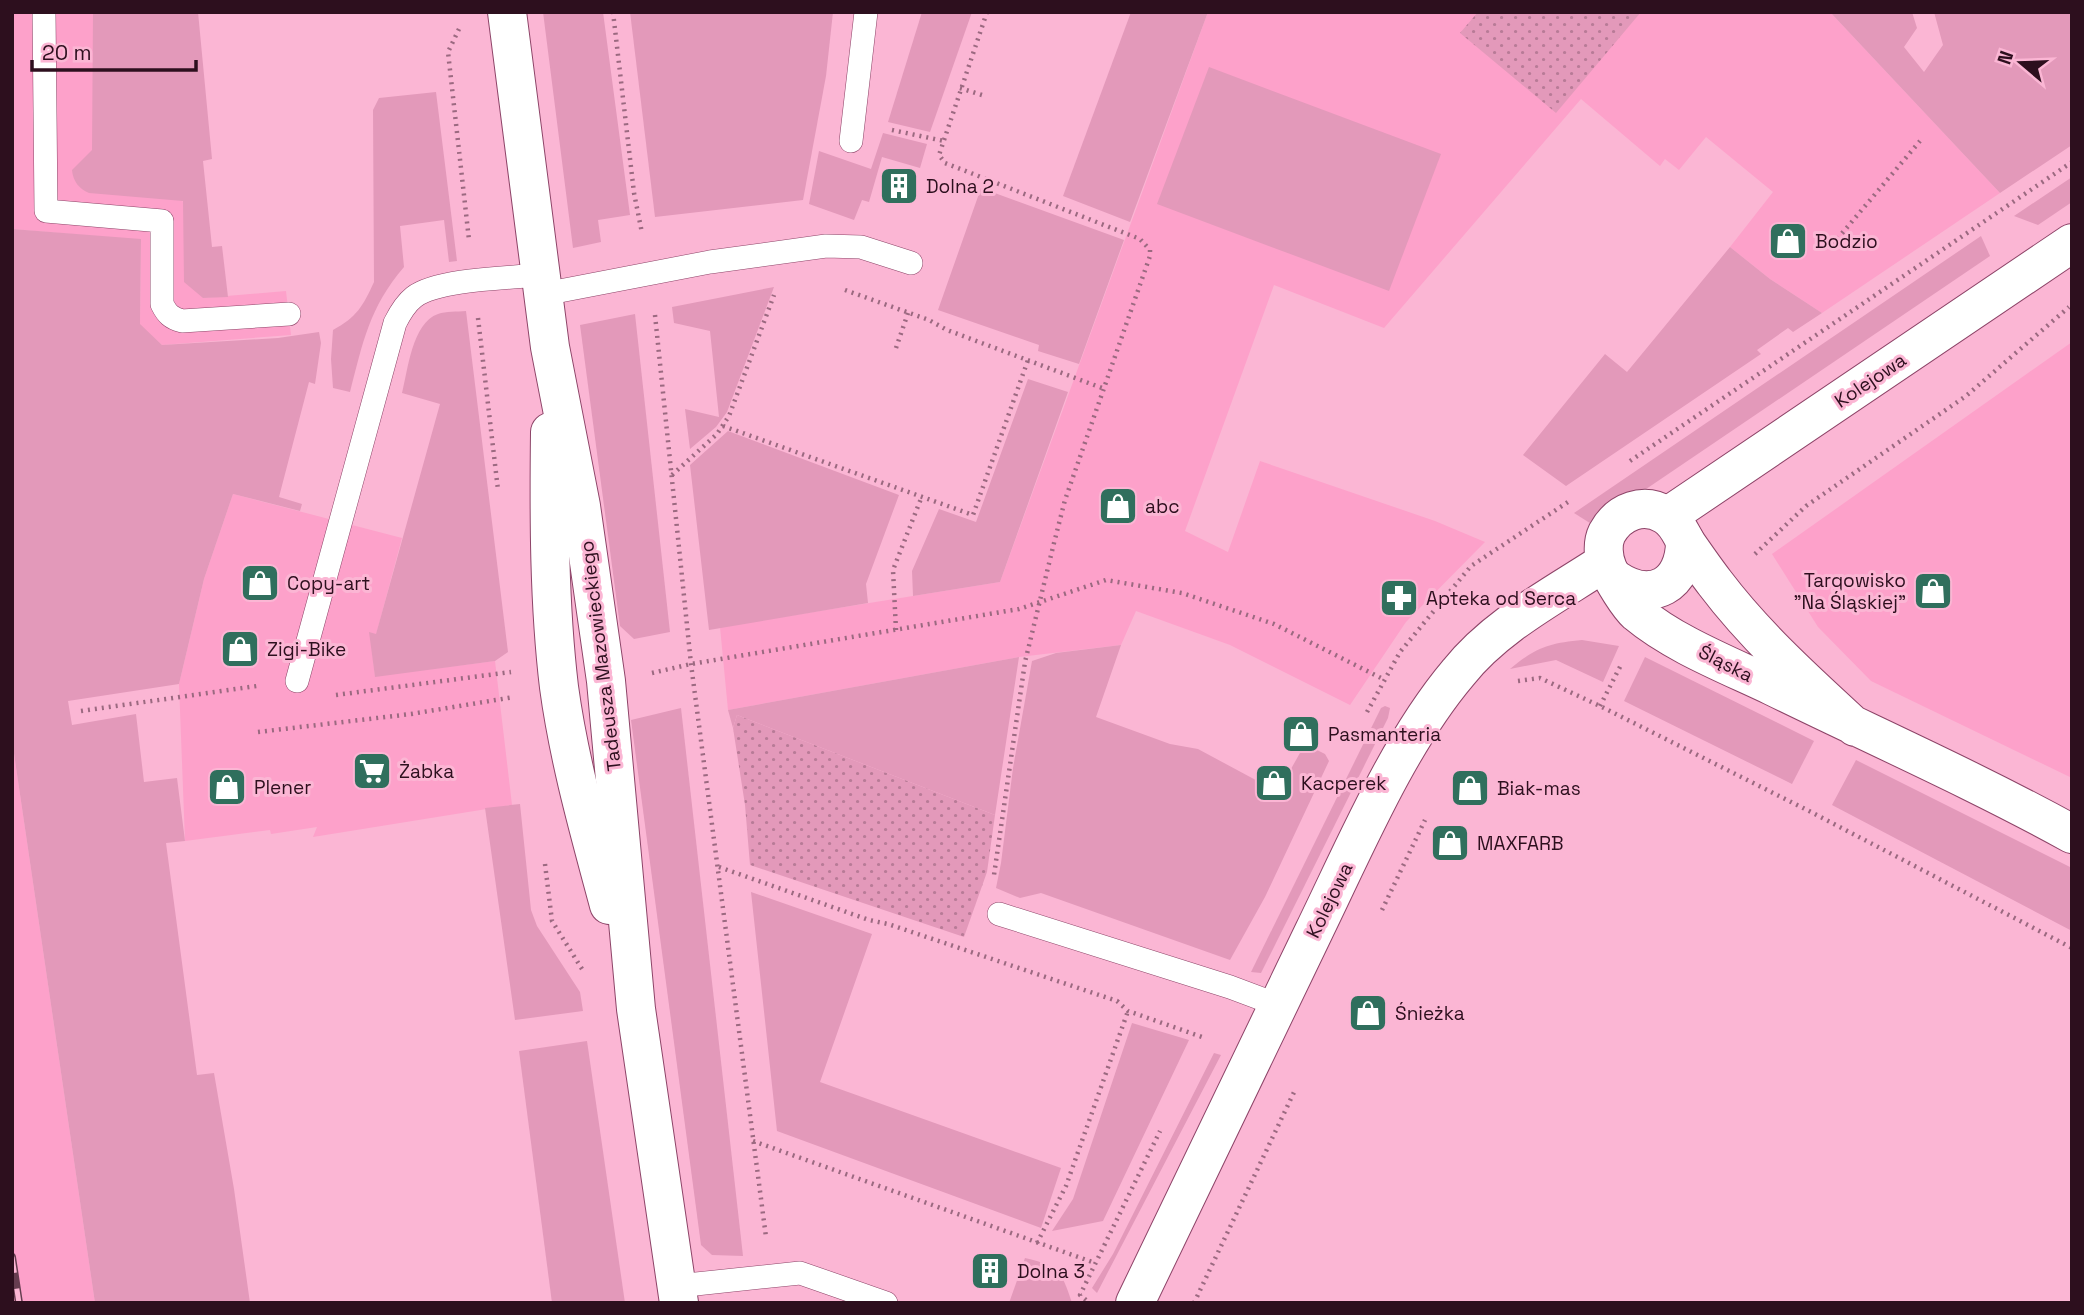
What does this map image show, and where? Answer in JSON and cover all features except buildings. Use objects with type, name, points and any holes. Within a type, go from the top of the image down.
[{"type":"street","name":"Tadeusza Mazowieckiego","points":[[507,12],[550,347],[581,506],[606,681],[636,1009],[678,1294]]},
{"type":"street","name":"Kolejowa","points":[[1676,528],[2072,243]]},
{"type":"street","points":[[1631,510],[1657,511],[1676,528],[1685,554],[1675,578],[1664,586],[1639,591],[1626,586],[1610,570],[1605,536],[1621,516],[1631,510]]},
{"type":"street","name":"Śląska","points":[[1676,528],[1715,584],[1788,666],[1855,727]]},
{"type":"street","name":"Kolejowa","points":[[1135,1303],[1278,1005],[1407,747],[1443,692],[1473,656],[1506,627],[1610,570]]},
{"type":"street","name":"Śląska","points":[[1610,570],[1634,610],[1658,628],[2072,834]]},
{"type":"lane","points":[[44,12],[46,211],[162,221],[162,304],[173,319],[182,321],[289,314]]},
{"type":"lane","points":[[852,131],[866,12]]},
{"type":"lane","points":[[297,681],[395,323],[402,309],[414,297],[437,286],[543,284],[649,273],[826,246],[861,247],[911,263]]},
{"type":"lane","points":[[999,914],[1230,987],[1278,1005]]},
{"type":"lane","points":[[678,1294],[800,1273],[886,1303]]},
{"type":"path","points":[[613,12],[634,193],[649,273],[691,664],[771,1276]]},
{"type":"path","points":[[987,12],[939,155],[945,163],[1146,243],[1150,256],[1065,500],[1025,662],[992,881]]},
{"type":"path","points":[[960,88],[985,96]]},
{"type":"path","points":[[852,131],[944,141]]},
{"type":"path","points":[[1833,244],[1920,141]]},
{"type":"path","points":[[1624,465],[2072,162]]},
{"type":"path","points":[[845,289],[1102,388]]},
{"type":"path","points":[[671,475],[717,434],[729,416],[776,291]]},
{"type":"path","points":[[1715,584],[1760,550],[1806,506],[1966,396],[2072,305]]},
{"type":"path","points":[[896,348],[908,313]]},
{"type":"path","points":[[723,426],[974,515],[1028,360]]},
{"type":"path","points":[[1384,680],[1400,652],[1471,566],[1578,495]]},
{"type":"path","points":[[896,630],[893,570],[922,496]]},
{"type":"path","points":[[1760,550],[1763,560]]},
{"type":"path","points":[[642,675],[691,664],[1018,609],[1106,580],[1182,593],[1274,624],[1384,680],[1424,685],[1443,692]]},
{"type":"path","points":[[1600,706],[1629,650],[1658,628]]},
{"type":"path","points":[[366,691],[502,673]]},
{"type":"path","points":[[1515,682],[1540,678],[1600,706],[2072,948]]},
{"type":"path","points":[[81,711],[297,681]]},
{"type":"path","points":[[258,732],[498,700]]},
{"type":"path","points":[[1381,911],[1428,814]]},
{"type":"path","points":[[719,867],[869,920],[1117,1001],[1128,1011],[1205,1038]]},
{"type":"path","points":[[971,952],[974,940]]},
{"type":"path","points":[[1037,1243],[1066,1186],[1128,1011]]},
{"type":"path","points":[[1194,1303],[1299,1081]]},
{"type":"path","points":[[753,1141],[1095,1263]]},
{"type":"shaded area","points":[[12,12],[143,12],[203,298],[286,291],[291,335],[162,345],[140,325],[141,240],[12,229]]},
{"type":"shaded area","points":[[93,12],[198,12],[212,159],[203,161],[212,247],[222,246],[228,297],[203,298],[184,282],[183,201],[89,193],[75,181],[72,170],[92,150]]},
{"type":"shaded area","points":[[543,12],[603,12],[630,215],[598,220],[601,242],[573,248]]},
{"type":"shaded area","points":[[630,12],[833,12],[826,76],[803,200],[655,217]]},
{"type":"shaded area","points":[[922,12],[972,12],[930,132],[888,122]]},
{"type":"shaded area","points":[[1131,12],[1208,12],[1130,222],[1063,196]]},
{"type":"shaded area","points":[[1208,12],[1830,12],[2000,193],[1822,313],[1770,279],[1730,247],[1773,192],[1706,137],[1679,170],[1665,159],[1660,166],[1581,99],[1384,328],[1274,285],[1185,531],[1228,552],[1260,461],[1435,521],[1485,542],[1406,622],[1350,705],[1230,645],[1136,611],[1121,645],[1019,657],[728,710],[720,627],[1000,582]]},
{"type":"shaded area","points":[[1478,12],[1641,12],[1556,113],[1460,33]]},
{"type":"shaded area","points":[[1830,12],[1912,12],[1917,28],[1904,47],[1924,72],[1943,45],[1934,12],[2072,12],[2072,145],[2000,193]]},
{"type":"shaded area","points":[[1209,67],[1441,154],[1389,291],[1157,204]]},
{"type":"shaded area","points":[[436,92],[457,261],[449,262],[444,220],[400,226],[404,267],[375,311],[350,392],[333,388],[333,330],[358,310],[374,282],[373,110],[379,98]]},
{"type":"shaded area","points":[[883,133],[927,144],[920,168],[882,157],[869,202],[862,200],[854,220],[809,204],[819,151],[871,169]]},
{"type":"shaded area","points":[[2072,177],[2072,202],[2038,225],[2014,216]]},
{"type":"shaded area","points":[[981,188],[1124,240],[1079,364],[1038,351],[1039,345],[938,310]]},
{"type":"shaded area","points":[[12,229],[141,239],[140,324],[162,345],[278,338],[319,332],[321,343],[315,384],[309,382],[279,497],[302,504],[300,511],[233,494],[204,579],[179,684],[68,701],[72,725],[136,714],[144,782],[177,778],[185,841],[166,843],[197,1075],[214,1073],[250,1303],[95,1303],[12,740]]},
{"type":"shaded area","points":[[1981,236],[1990,256],[1593,525],[1574,513]]},
{"type":"shaded area","points":[[1730,247],[1770,279],[1822,313],[1793,332],[1788,328],[1757,350],[1761,354],[1566,486],[1523,455],[1605,354],[1627,372]]},
{"type":"shaded area","points":[[774,287],[727,412],[716,427],[690,449],[685,409],[719,417],[710,331],[674,323],[672,307]]},
{"type":"shaded area","points":[[466,311],[508,652],[495,661],[375,677],[369,632],[376,634],[440,404],[402,393],[409,360],[417,337],[429,319],[441,313]]},
{"type":"shaded area","points":[[635,314],[670,632],[634,639],[620,626],[580,325]]},
{"type":"shaded area","name":"Targowisko \"Na Śląskiej\"","points":[[2072,342],[2072,778],[1871,681],[1818,627],[1772,554]]},
{"type":"shaded area","points":[[1028,379],[1068,392],[1000,582],[913,596],[912,571],[939,509],[976,522]]},
{"type":"shaded area","points":[[728,431],[899,495],[866,584],[868,603],[709,630],[690,465]]},
{"type":"shaded area","points":[[233,494],[402,538],[376,635],[370,633],[375,676],[495,661],[512,805],[313,837],[317,827],[271,834],[270,830],[185,841],[179,684],[204,579]]},
{"type":"shaded area","points":[[1582,640],[1619,646],[1603,682],[1556,660],[1510,669],[1543,648]]},
{"type":"shaded area","points":[[1121,645],[1096,717],[1170,744],[1198,749],[1278,792],[1305,744],[1325,754],[1329,761],[1265,897],[1230,960],[1041,893],[1020,898],[996,888],[1032,661],[1056,653]]},
{"type":"shaded area","points":[[1019,657],[995,815],[737,715],[733,728],[728,710]]},
{"type":"shaded area","points":[[1645,657],[1814,741],[1792,784],[1624,701]]},
{"type":"shaded area","points":[[681,708],[743,1256],[712,1255],[701,1245],[631,720]]},
{"type":"shaded area","points":[[1381,708],[1390,708],[1388,718],[1261,973],[1251,972]]},
{"type":"shaded area","points":[[737,715],[995,815],[987,872],[964,937],[750,865],[745,805],[733,728]]},
{"type":"shaded area","points":[[12,740],[95,1303],[12,1303]]},
{"type":"shaded area","points":[[1856,760],[2072,868],[2072,931],[1832,805]]},
{"type":"shaded area","points":[[520,804],[531,910],[537,926],[580,992],[583,1011],[515,1020],[485,808]]},
{"type":"shaded area","points":[[751,892],[872,934],[820,1082],[1061,1168],[1041,1228],[777,1131]]},
{"type":"shaded area","points":[[1132,1023],[1189,1040],[1103,1221],[1052,1231],[1073,1199]]},
{"type":"shaded area","points":[[587,1041],[625,1303],[552,1303],[519,1051]]},
{"type":"shaded area","points":[[1214,1053],[1221,1055],[1097,1293],[1092,1288],[1113,1254]]},
{"type":"shaded area","points":[[1025,1258],[1057,1271],[1065,1283],[1072,1303],[1009,1303]]},
{"type":"railway","points":[[12,1257],[19,1303]]},
{"type":"place","name":"Dolna 2","points":[[899,186]]},
{"type":"place","name":"Bodzio","points":[[1788,241]]},
{"type":"place","name":"abc","points":[[1118,506]]},
{"type":"place","name":"Copy-art","points":[[260,583]]},
{"type":"place","name":"Targowisko \"Na Śląskiej\"","points":[[1933,591]]},
{"type":"place","name":"Apteka od Serca","points":[[1399,598]]},
{"type":"place","name":"Zigi-Bike","points":[[240,649]]},
{"type":"place","name":"Pasmanteria","points":[[1301,734]]},
{"type":"place","name":"Żabka","points":[[372,771]]},
{"type":"place","name":"Kacperek","points":[[1274,783]]},
{"type":"place","name":"Plener","points":[[227,787]]},
{"type":"place","name":"Biak-mas","points":[[1470,788]]},
{"type":"place","name":"MAXFARB","points":[[1450,843]]},
{"type":"place","name":"Śnieżka","points":[[1368,1013]]},
{"type":"place","name":"Dolna 3","points":[[990,1271]]}]
